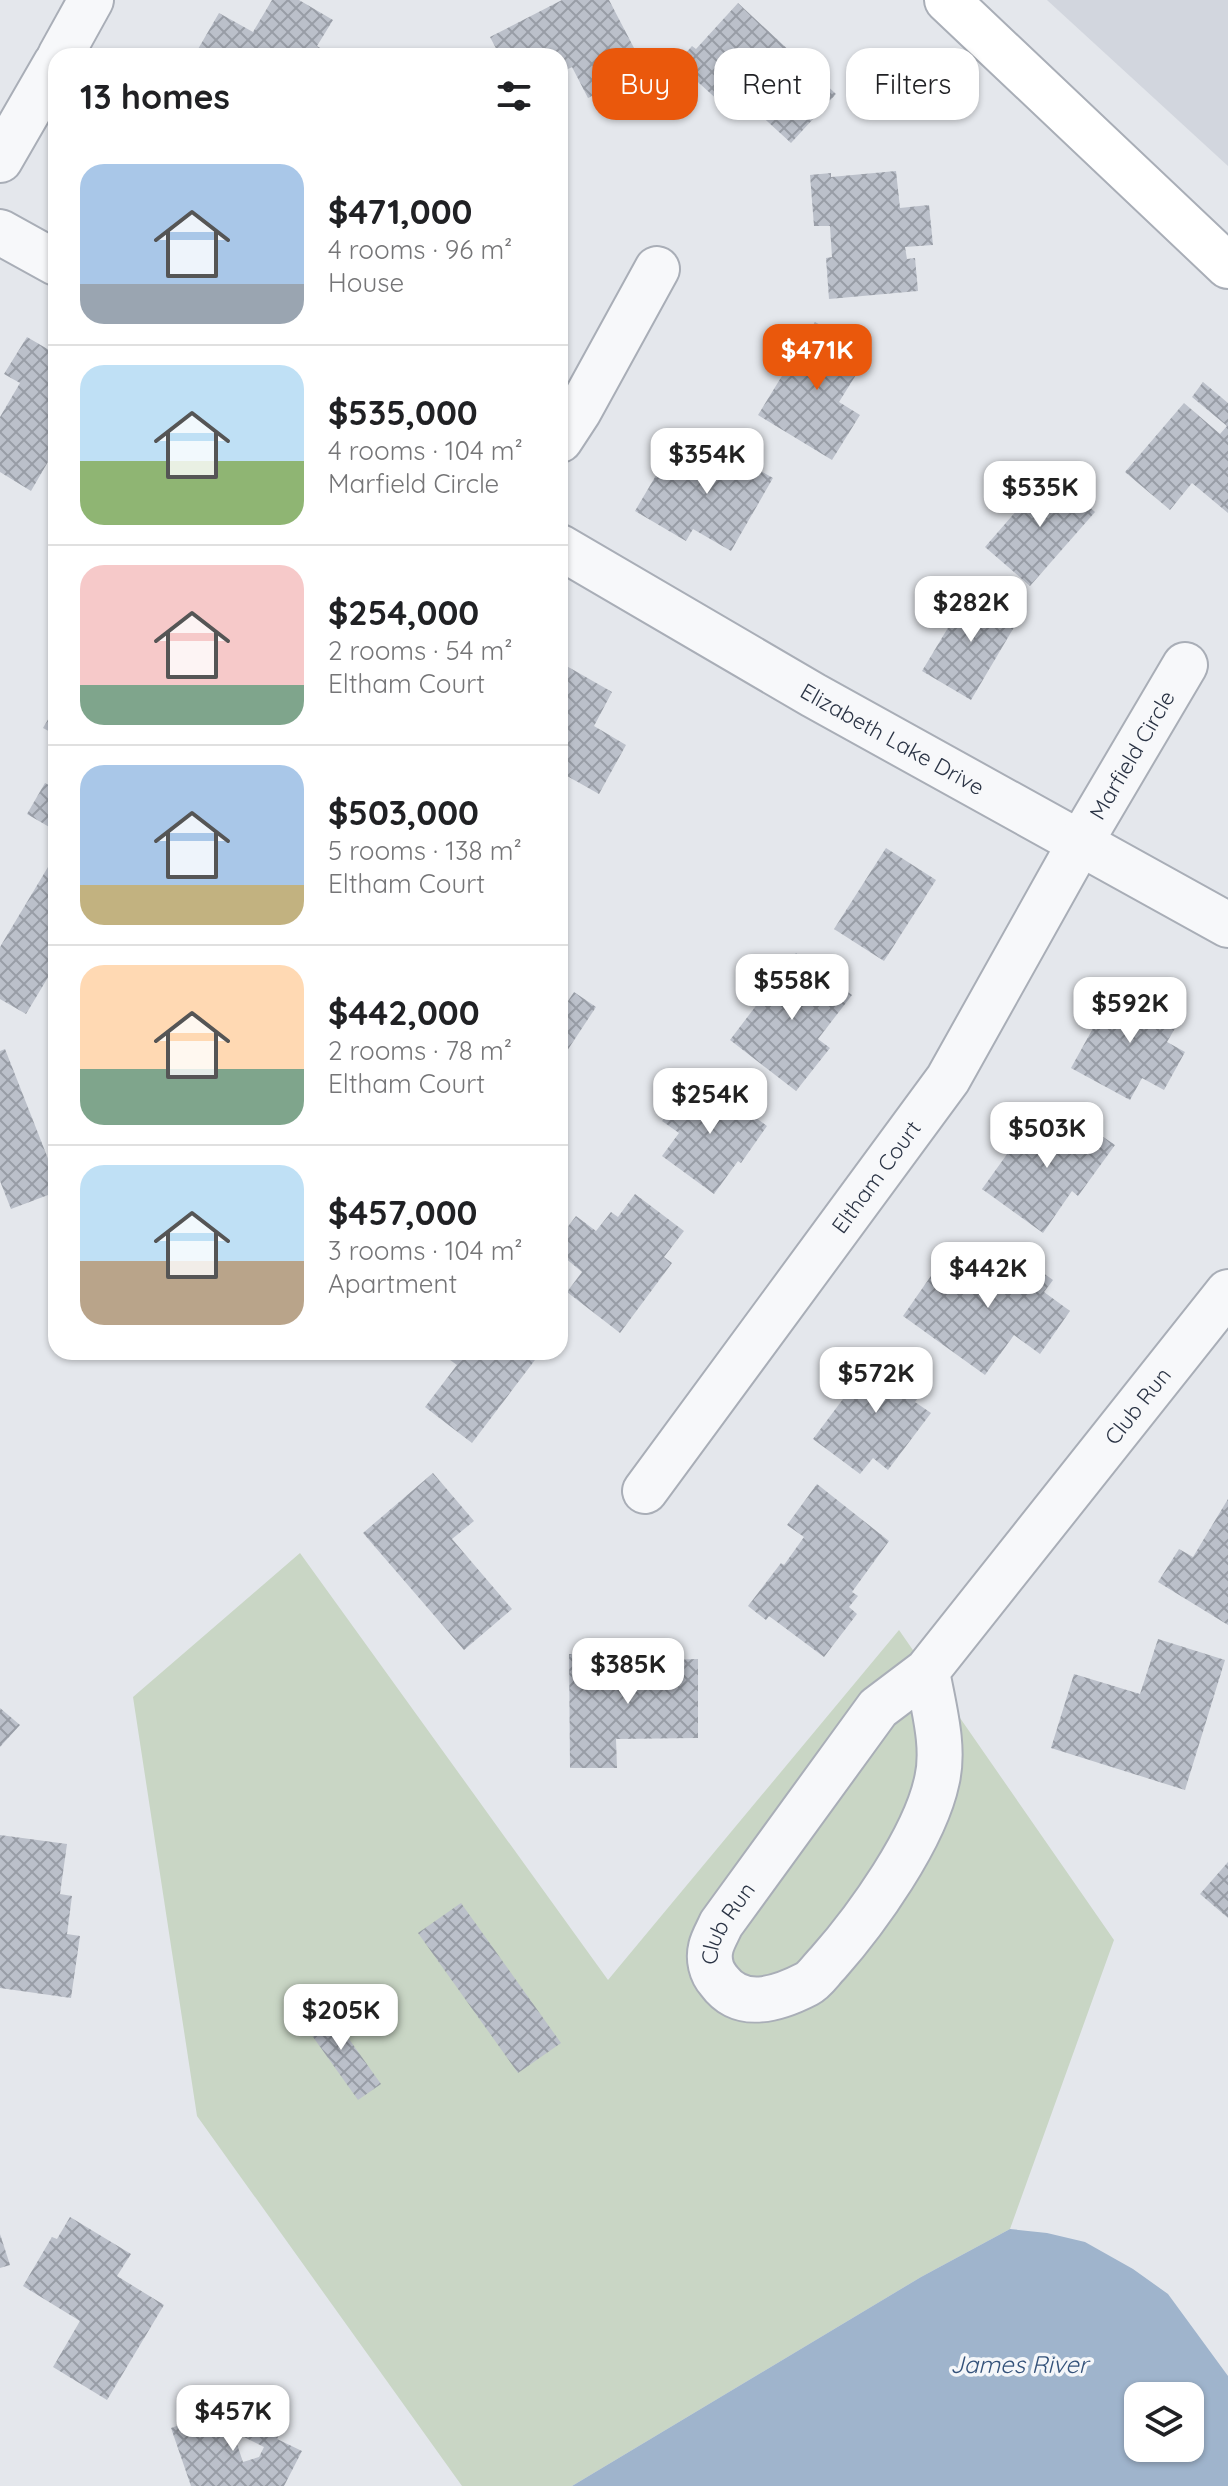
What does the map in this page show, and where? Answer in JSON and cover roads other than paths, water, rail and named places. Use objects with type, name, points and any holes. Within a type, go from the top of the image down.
[{"type":"main road","points":[[947,0],[1228,266]]},
{"type":"street","points":[[64,48],[91,0]]},
{"type":"street","points":[[0,160],[48,77]]},
{"type":"street","points":[[0,232],[48,259]]},
{"type":"street","points":[[568,428],[657,269]]},
{"type":"street","name":"Elizabeth Lake Drive","points":[[568,552],[813,695],[1228,925]]},
{"type":"street","name":"Marfield Circle","points":[[1080,843],[1185,665]]},
{"type":"street","name":"Eltham Court","points":[[645,1491],[948,1079],[1080,843]]},
{"type":"street","name":"Club Run","points":[[927,1671],[936,1721],[938,1778],[929,1808],[897,1868],[847,1942],[810,1982],[776,1998],[743,2000],[723,1987],[712,1972],[711,1948],[721,1924],[878,1708],[927,1671],[1228,1292]]},
{"type":"water","name":"James River","points":[[1010,2229],[1085,2242],[1133,2269],[1168,2294],[1228,2376],[1228,2486],[572,2486],[921,2277]]}]
